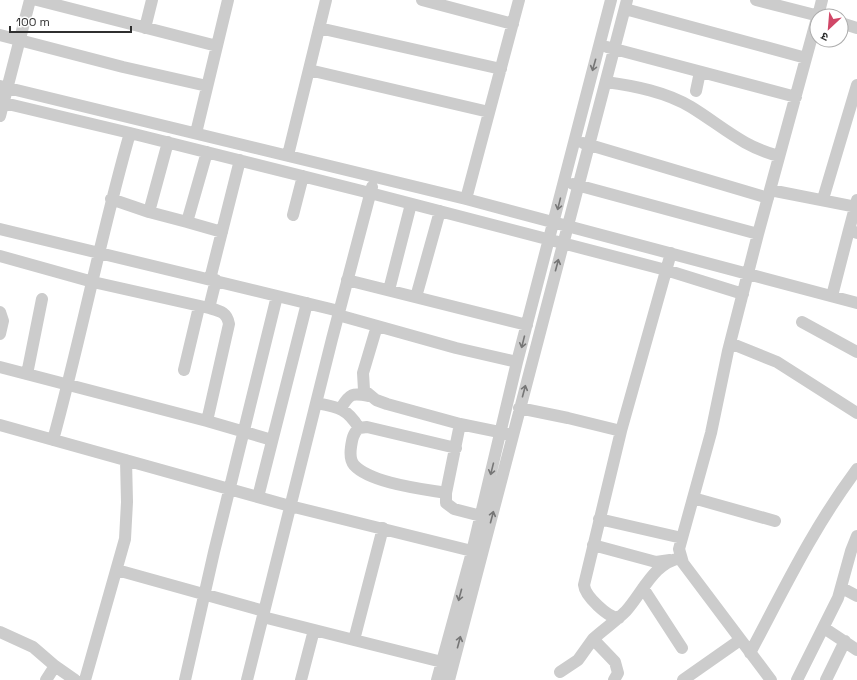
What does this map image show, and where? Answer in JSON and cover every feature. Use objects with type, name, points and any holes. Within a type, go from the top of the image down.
[{"type":"street","points":[[0,116],[4,86],[20,40],[30,0]]},
{"type":"street","points":[[37,0],[217,46]]},
{"type":"street","points":[[145,28],[152,0]]},
{"type":"street","points":[[196,133],[228,0]]},
{"type":"street","points":[[288,155],[326,0]]},
{"type":"street","points":[[422,0],[512,24]]},
{"type":"street","points":[[466,199],[519,0]]},
{"type":"street","points":[[437,680],[447,663],[477,553],[507,433],[517,362],[550,240],[611,0]]},
{"type":"street","points":[[756,0],[809,14]]},
{"type":"street","points":[[477,553],[481,516],[507,433],[519,408],[580,185],[626,4],[806,58]]},
{"type":"street","points":[[319,28],[501,69]]},
{"type":"street","points":[[0,35],[123,67],[207,86]]},
{"type":"street","points":[[600,45],[796,97]]},
{"type":"street","points":[[560,672],[578,660],[593,639],[619,618],[634,603],[654,574],[676,559],[711,433],[730,343],[758,234],[809,48]]},
{"type":"street","points":[[308,70],[490,112]]},
{"type":"street","points":[[696,91],[700,72]]},
{"type":"street","points":[[606,82],[655,92],[680,101],[750,147],[779,156]]},
{"type":"street","points":[[823,199],[857,85]]},
{"type":"street","points":[[4,86],[466,199],[554,224],[748,273],[857,303]]},
{"type":"street","points":[[2,103],[130,132],[440,211],[666,270],[743,294]]},
{"type":"street","points":[[53,440],[68,386],[111,199],[130,132]]},
{"type":"street","points":[[574,141],[769,194],[856,204],[853,232],[832,296]]},
{"type":"street","points":[[149,212],[168,142]]},
{"type":"street","points":[[187,222],[207,152]]},
{"type":"street","points":[[184,370],[213,279],[222,232],[240,160]]},
{"type":"street","points":[[293,215],[303,176]]},
{"type":"street","points":[[247,680],[338,313],[375,176]]},
{"type":"street","points":[[564,181],[758,234]]},
{"type":"street","points":[[111,199],[149,212],[222,232]]},
{"type":"street","points":[[389,290],[411,204]]},
{"type":"street","points":[[416,297],[440,211]]},
{"type":"street","points":[[0,229],[213,279],[307,303],[377,326],[456,348],[517,362]]},
{"type":"street","points":[[619,618],[614,618],[585,593],[584,579],[621,431],[671,253]]},
{"type":"street","points":[[0,256],[93,282],[224,313],[227,316],[229,324],[207,421]]},
{"type":"street","points":[[347,280],[527,326]]},
{"type":"street","points":[[185,680],[229,489],[277,296]]},
{"type":"street","points":[[27,374],[42,299]]},
{"type":"street","points":[[258,497],[307,303]]},
{"type":"street","points":[[0,312],[3,321],[0,334]]},
{"type":"street","points":[[802,322],[857,352]]},
{"type":"street","points":[[368,396],[364,390],[363,373],[377,326]]},
{"type":"street","points":[[730,343],[777,362],[857,413]]},
{"type":"street","points":[[0,367],[68,386],[207,421],[272,440]]},
{"type":"street","points":[[341,408],[347,397],[355,393],[368,396],[408,411],[460,424],[507,433]]},
{"type":"street","points":[[316,403],[341,408],[352,416],[359,428]]},
{"type":"street","points":[[519,408],[621,431]]},
{"type":"street","points":[[460,424],[446,493],[446,503],[449,507],[460,512],[481,516]]},
{"type":"street","points":[[0,425],[290,506],[383,528],[477,553]]},
{"type":"street","points":[[446,493],[385,481],[358,469],[350,454],[354,435],[359,428],[367,427],[456,448]]},
{"type":"street","points":[[85,680],[125,539],[126,460]]},
{"type":"street","points":[[750,653],[806,545],[830,506],[857,469]]},
{"type":"street","points":[[693,498],[775,521]]},
{"type":"street","points":[[599,519],[682,538]]},
{"type":"street","points":[[354,640],[383,528]]},
{"type":"street","points":[[797,680],[824,628],[842,588],[848,561],[857,536]]},
{"type":"street","points":[[593,545],[656,562],[676,559]]},
{"type":"street","points":[[676,559],[771,680]]},
{"type":"street","points":[[117,570],[204,594],[314,630],[447,663]]},
{"type":"street","points":[[643,588],[682,648]]},
{"type":"street","points":[[842,588],[857,596]]},
{"type":"street","points":[[824,628],[857,650]]},
{"type":"street","points":[[301,680],[314,630]]},
{"type":"street","points":[[0,632],[33,647],[72,679]]},
{"type":"street","points":[[593,639],[617,665],[618,673],[614,680]]},
{"type":"street","points":[[683,680],[740,640]]},
{"type":"street","points":[[826,680],[845,641]]},
{"type":"street","points":[[447,663],[449,680]]},
{"type":"street","points":[[46,680],[55,666]]}]
